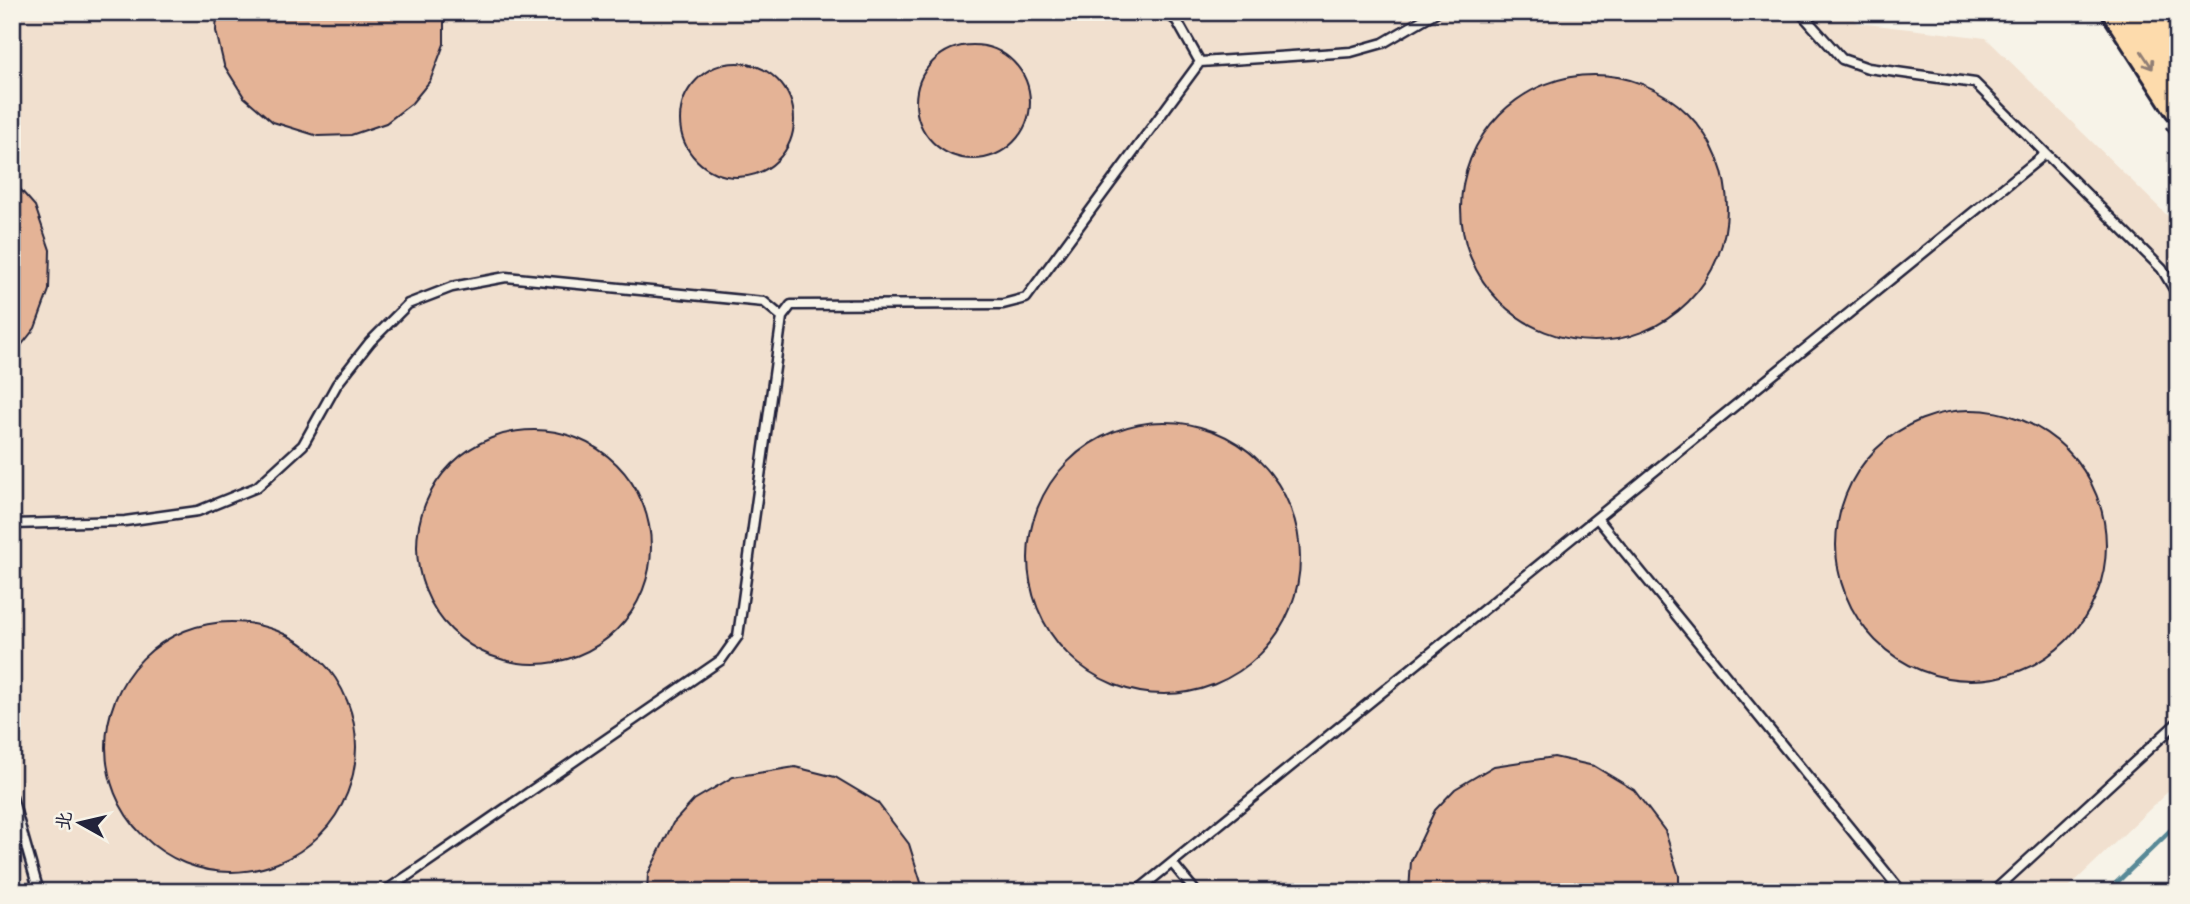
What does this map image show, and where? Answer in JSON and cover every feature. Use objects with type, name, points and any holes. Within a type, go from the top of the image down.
[{"type":"main road","points":[[2116,12],[2178,108]]},
{"type":"main road","points":[[2145,12],[2178,63]]},
{"type":"lane","points":[[1166,12],[1177,21],[1200,62]]},
{"type":"lane","points":[[384,892],[721,660],[738,636],[782,317],[791,305],[1003,303],[1026,298],[1200,62],[1351,52],[1383,43],[1436,12]]},
{"type":"lane","points":[[1800,12],[1842,58],[1868,68],[1975,83],[2162,269],[2178,296]]},
{"type":"lane","points":[[1136,892],[2045,153]]},
{"type":"lane","points":[[12,524],[125,521],[198,511],[257,487],[303,444],[337,384],[370,342],[408,304],[452,287],[506,277],[764,302],[782,317]]},
{"type":"lane","points":[[1597,517],[1902,892]]},
{"type":"lane","points":[[1993,892],[2178,722]]},
{"type":"lane","points":[[12,797],[39,892]]},
{"type":"lane","points":[[1172,863],[1196,892]]},
{"type":"shaded area","points":[[12,12],[1847,12],[1858,23],[1986,38],[2178,226],[2178,782],[2064,892],[12,892]]},
{"type":"building","points":[[217,12],[444,12],[444,44],[430,81],[412,103],[386,123],[351,135],[318,136],[273,122],[244,97],[224,65],[216,31]]},
{"type":"building","points":[[973,45],[995,50],[1013,62],[1025,80],[1030,102],[1025,124],[1013,142],[995,154],[973,159],[951,154],[933,142],[921,124],[916,102],[921,80],[933,62],[951,50]]},
{"type":"building","points":[[737,63],[759,67],[778,79],[790,98],[794,120],[790,142],[778,161],[759,173],[737,177],[715,173],[696,161],[684,142],[680,120],[684,98],[696,79],[715,67]]},
{"type":"building","points":[[1581,75],[1607,75],[1633,80],[1657,90],[1679,105],[1697,123],[1712,145],[1722,169],[1727,208],[1722,247],[1712,271],[1697,293],[1679,311],[1657,326],[1633,336],[1607,341],[1581,341],[1555,336],[1531,326],[1509,311],[1491,293],[1476,271],[1466,247],[1461,221],[1461,195],[1466,169],[1476,145],[1491,123],[1509,105],[1531,90],[1555,80]]},
{"type":"building","points":[[12,180],[35,206],[50,250],[49,290],[35,328],[12,357]]},
{"type":"building","points":[[1958,410],[1984,410],[2023,420],[2067,449],[2096,493],[2104,519],[2104,571],[2096,597],[2067,641],[2023,670],[1984,680],[1958,680],[1919,670],[1875,641],[1846,597],[1836,558],[1836,532],[1846,493],[1875,449],[1919,420]]},
{"type":"building","points":[[1164,422],[1191,425],[1216,432],[1239,445],[1260,462],[1277,483],[1290,506],[1297,531],[1300,558],[1297,585],[1290,610],[1277,633],[1260,654],[1239,671],[1216,684],[1191,691],[1164,694],[1137,691],[1112,684],[1089,671],[1068,654],[1051,633],[1038,610],[1031,585],[1028,558],[1031,531],[1038,506],[1051,483],[1068,462],[1089,445],[1112,432],[1137,425]]},
{"type":"building","points":[[523,430],[545,430],[579,439],[617,464],[642,502],[649,524],[649,570],[642,592],[617,630],[589,650],[568,659],[545,664],[523,664],[500,659],[479,650],[460,638],[443,621],[422,581],[417,558],[417,536],[422,513],[431,492],[443,473],[460,456],[500,435]]},
{"type":"building","points":[[231,622],[267,627],[290,637],[310,650],[328,668],[351,711],[356,747],[351,783],[341,806],[328,826],[310,844],[267,867],[231,872],[195,867],[172,857],[152,844],[134,826],[111,783],[106,747],[111,711],[121,688],[134,668],[152,650],[195,627]]},
{"type":"building","points":[[1554,757],[1594,766],[1634,790],[1665,831],[1679,876],[1679,892],[1409,892],[1411,861],[1435,810],[1455,789],[1494,766]]},
{"type":"building","points":[[795,767],[835,777],[877,802],[909,844],[924,892],[647,892],[648,874],[673,823],[694,800],[733,777]]},
{"type":"waterway","points":[[2107,892],[2178,823]]}]
